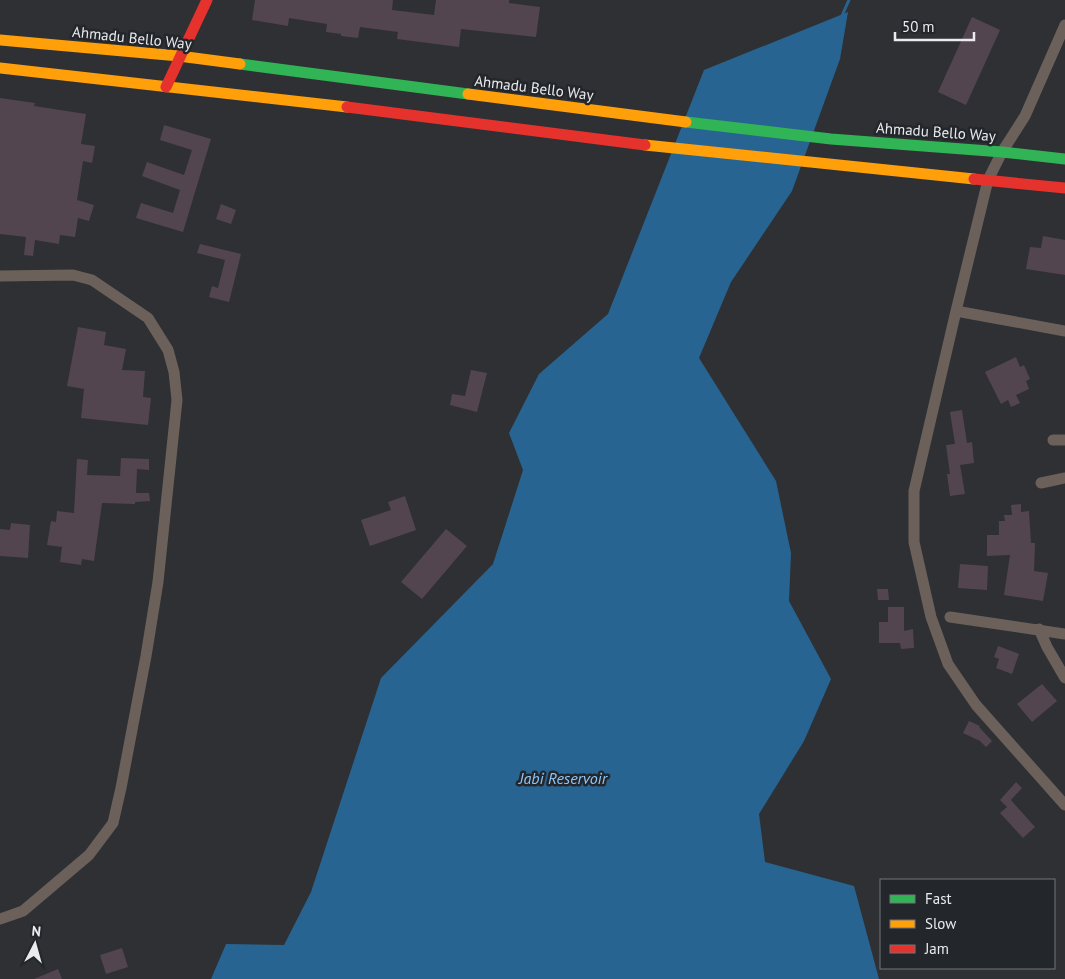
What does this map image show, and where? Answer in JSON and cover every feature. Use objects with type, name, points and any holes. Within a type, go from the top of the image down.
[{"type":"main road","points":[[166,86],[207,0]]},
{"type":"main road","name":"Ahmadu Bello Way","points":[[0,40],[179,56],[639,117],[831,139],[1002,152],[1065,159]]},
{"type":"main road","points":[[0,68],[265,97],[636,144],[1065,188]]},
{"type":"street","points":[[1065,25],[1025,116],[1002,152],[988,180],[914,491],[914,542],[931,617],[948,664],[976,705],[1065,805]]},
{"type":"street","points":[[0,276],[73,275],[92,280],[148,318],[168,350],[174,372],[177,400],[157,591],[145,666],[113,823],[89,855],[24,911],[0,919]]},
{"type":"street","points":[[956,311],[1065,331]]},
{"type":"street","points":[[1041,483],[1065,478]]},
{"type":"street","points":[[950,617],[1065,634]]},
{"type":"street","points":[[1039,629],[1047,648],[1065,678]]},
{"type":"water","name":"Jabi Reservoir","points":[[848,12],[840,59],[792,191],[731,282],[699,358],[776,481],[791,553],[789,601],[831,679],[804,741],[759,814],[765,862],[854,886],[879,979],[211,979],[226,944],[284,945],[311,892],[381,678],[493,564],[523,470],[509,433],[539,374],[608,314],[704,70]]},
{"type":"building","points":[[255,0],[393,0],[392,10],[434,15],[436,0],[509,0],[509,3],[540,7],[536,37],[461,29],[459,47],[397,39],[398,32],[360,27],[358,38],[326,32],[327,24],[289,18],[288,26],[252,20]]},
{"type":"building","points":[[972,17],[1000,30],[966,105],[938,92]]},
{"type":"building","points":[[0,98],[35,103],[34,106],[86,114],[81,144],[95,146],[92,163],[83,161],[77,200],[94,205],[89,221],[78,218],[75,237],[60,235],[59,244],[35,240],[33,256],[24,255],[26,237],[0,234]]},
{"type":"building","points":[[164,125],[211,139],[183,232],[136,218],[141,203],[173,213],[180,190],[142,176],[147,162],[184,175],[192,150],[160,140]]},
{"type":"building","points":[[221,204],[236,210],[231,224],[216,219]]},
{"type":"building","points":[[1043,236],[1065,240],[1065,275],[1026,269],[1030,247],[1041,248]]},
{"type":"building","points":[[200,244],[241,254],[229,302],[209,297],[212,286],[218,288],[225,260],[197,253]]},
{"type":"building","points":[[78,327],[106,332],[104,345],[126,349],[122,370],[145,371],[143,397],[151,398],[148,425],[81,418],[84,389],[67,386]]},
{"type":"building","points":[[1016,357],[1020,367],[1024,365],[1030,379],[1026,381],[1029,389],[1016,395],[1020,403],[1011,407],[1008,400],[1001,404],[985,372]]},
{"type":"building","points":[[471,370],[487,373],[477,412],[450,405],[452,394],[465,396]]},
{"type":"building","points":[[962,410],[967,443],[972,442],[974,463],[960,465],[965,494],[950,496],[947,474],[950,474],[946,445],[955,444],[950,412]]},
{"type":"building","points":[[121,458],[149,459],[149,470],[137,469],[136,493],[149,493],[150,501],[135,502],[135,504],[102,503],[94,561],[82,559],[81,565],[60,562],[62,547],[47,545],[51,521],[56,522],[57,511],[74,513],[77,459],[88,460],[87,475],[120,476]]},
{"type":"building","points":[[405,496],[416,530],[370,546],[361,520],[391,510],[388,502]]},
{"type":"building","points":[[1021,504],[1021,512],[1029,511],[1031,543],[1035,543],[1034,571],[1048,573],[1043,601],[1004,595],[1010,555],[987,556],[987,535],[999,535],[999,521],[1005,521],[1004,515],[1012,515],[1011,505]]},
{"type":"building","points":[[11,523],[30,525],[28,558],[0,556],[0,529],[10,530]]},
{"type":"building","points":[[446,529],[467,546],[422,599],[401,582]]},
{"type":"building","points":[[960,564],[988,566],[987,590],[958,588]]},
{"type":"building","points":[[877,589],[888,589],[889,600],[878,600]]},
{"type":"building","points":[[888,607],[904,607],[904,631],[913,629],[914,648],[901,649],[900,643],[879,643],[879,622],[888,622]]},
{"type":"building","points":[[998,646],[1019,654],[1012,674],[996,668],[999,659],[994,657]]},
{"type":"building","points":[[1042,684],[1057,701],[1032,722],[1017,704]]},
{"type":"building","points":[[969,721],[980,726],[992,741],[986,747],[980,741],[963,733]]},
{"type":"building","points":[[1016,782],[1022,788],[1011,800],[1035,827],[1023,838],[1000,813],[1007,807],[1000,800]]},
{"type":"building","points":[[122,948],[128,967],[106,974],[100,955]]},
{"type":"building","points":[[58,969],[62,979],[34,979]]},
{"type":"waterway","points":[[841,18],[849,0]]},
{"type":"traffic: fast","points":[[240,64],[468,94]]},
{"type":"traffic: fast","points":[[686,122],[831,139],[1002,152],[1065,159]]},
{"type":"traffic: slow","points":[[0,40],[179,56],[240,64]]},
{"type":"traffic: slow","points":[[0,68],[347,107]]},
{"type":"traffic: slow","points":[[468,94],[686,122]]},
{"type":"traffic: slow","points":[[645,145],[974,179]]},
{"type":"traffic: jam","points":[[166,87],[207,0]]},
{"type":"traffic: jam","points":[[347,107],[645,145]]},
{"type":"traffic: jam","points":[[974,179],[1065,188]]}]
